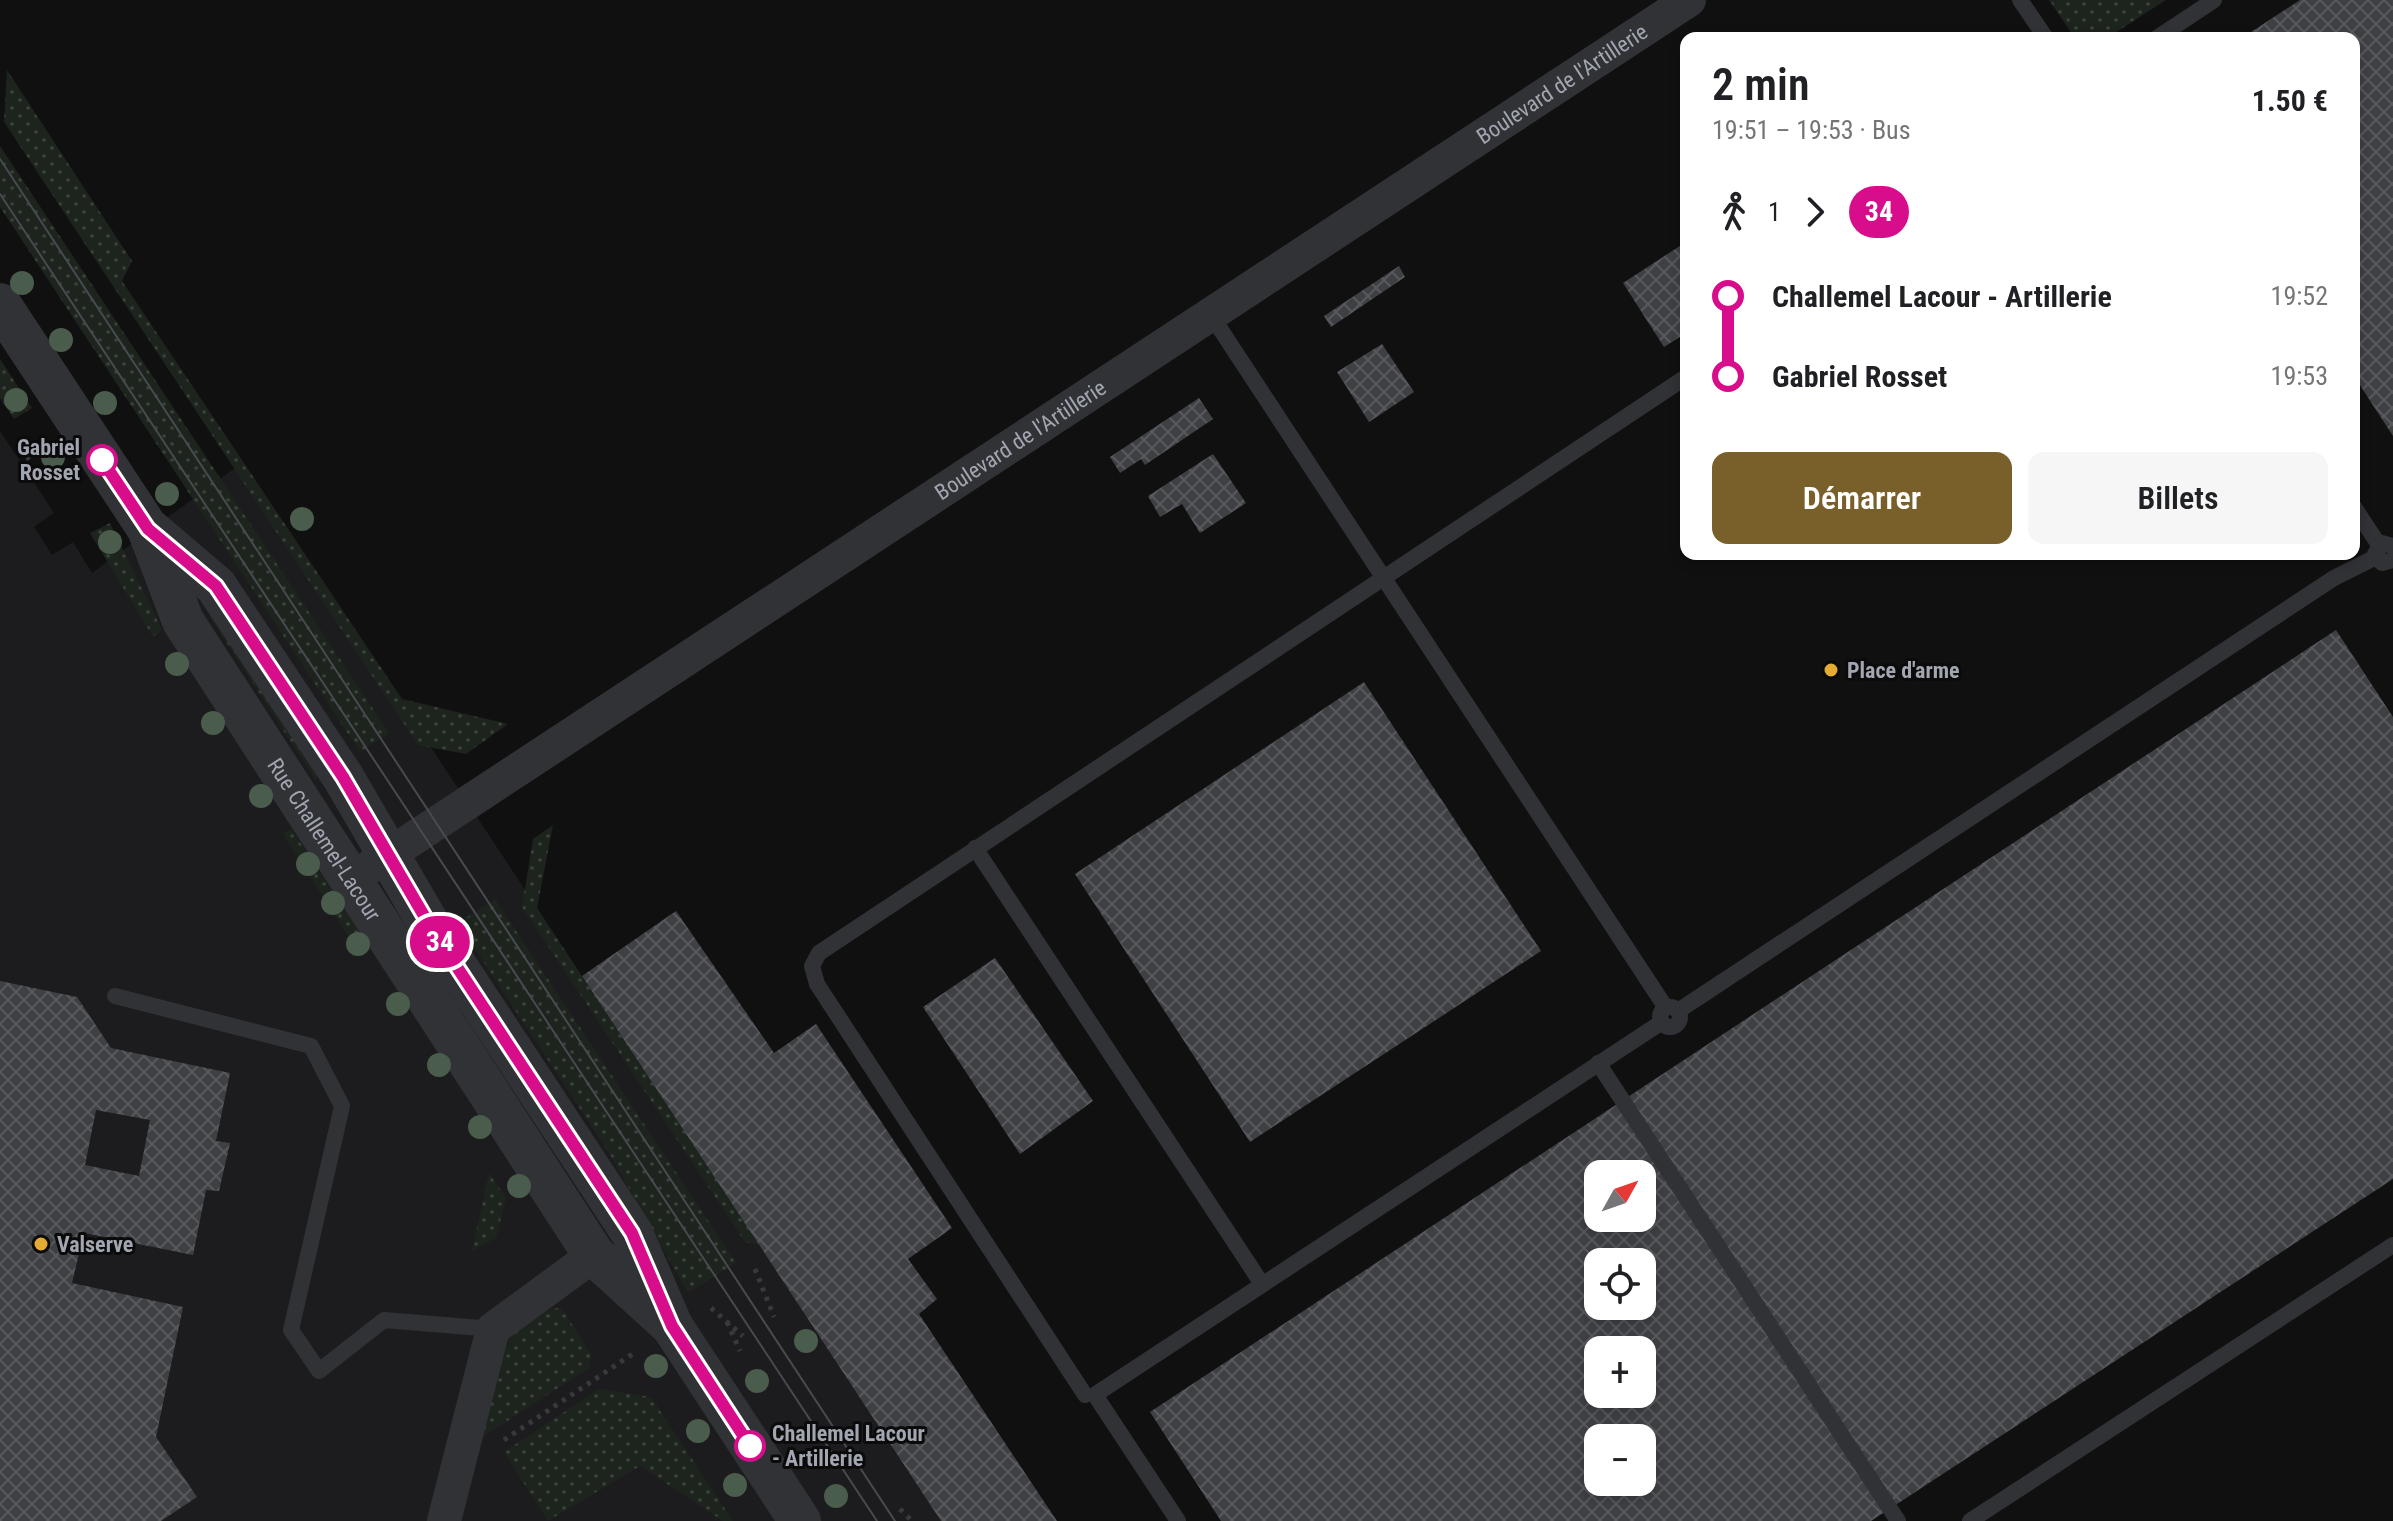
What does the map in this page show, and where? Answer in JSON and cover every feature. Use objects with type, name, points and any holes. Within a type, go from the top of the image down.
[{"type":"street","name":"Boulevard de l'Artillerie","points":[[350,880],[1689,0]]},
{"type":"street","name":"Rue Challemel-Lacour","points":[[0,304],[148,529],[183,621],[594,1255],[672,1326]]},
{"type":"street","name":"Rue Challemel-Lacour","points":[[148,529],[216,586],[343,777],[387,856],[632,1233],[672,1326],[800,1521]]},
{"type":"street","points":[[444,1521],[493,1329],[594,1255]]},
{"type":"lane","points":[[2020,0],[2042,32]]},
{"type":"lane","points":[[2166,32],[2214,0]]},
{"type":"lane","points":[[1211,315],[1669,1014]]},
{"type":"lane","points":[[1178,1521],[827,1000],[812,966],[819,953],[834,942],[1680,381]]},
{"type":"lane","points":[[1093,1396],[2334,578],[2387,558],[2360,516]]},
{"type":"lane","points":[[975,848],[1262,1284]]},
{"type":"lane","points":[[115,996],[311,1046],[342,1106],[291,1330],[319,1371],[384,1320],[493,1329]]},
{"type":"lane","points":[[1598,1063],[1898,1521]]},
{"type":"lane","points":[[1970,1521],[2393,1245]]},
{"type":"path","points":[[26,459],[55,440]]},
{"type":"path","points":[[755,1269],[774,1317]]},
{"type":"path","points":[[706,1303],[743,1336]]},
{"type":"path","points":[[456,1471],[634,1353]]},
{"type":"path","points":[[900,1509],[912,1521]]},
{"type":"shaded area","points":[[2049,0],[2166,0],[2116,32],[2071,32]]},
{"type":"shaded area","points":[[7,70],[132,261],[122,281],[402,699],[508,724],[466,754],[418,745],[4,122]]},
{"type":"shaded area","points":[[0,146],[389,733],[360,752],[0,207]]},
{"type":"shaded area","points":[[0,359],[32,408],[14,419],[0,398]]},
{"type":"shaded area","points":[[0,431],[54,513],[34,527],[52,555],[73,542],[92,573],[243,462],[941,1521],[0,1521]]},
{"type":"shaded area","points":[[110,523],[162,630],[153,637],[90,533]]},
{"type":"shaded area","points":[[209,614],[322,774],[315,779],[210,617]]},
{"type":"shaded area","points":[[553,825],[537,908],[759,1245],[745,1242],[522,907],[533,839]]},
{"type":"shaded area","points":[[291,829],[371,949],[361,956],[283,834]]},
{"type":"shaded area","points":[[495,899],[736,1263],[688,1293],[609,1153],[458,923]]},
{"type":"shaded area","points":[[489,1173],[506,1198],[496,1238],[472,1251]]},
{"type":"shaded area","points":[[561,1307],[591,1354],[589,1368],[478,1440],[494,1377],[510,1340],[522,1326],[539,1314]]},
{"type":"shaded area","points":[[599,1389],[651,1397],[733,1521],[723,1521],[640,1466],[548,1521],[504,1452]]},
{"type":"building","points":[[2300,0],[2393,0],[2393,436],[2360,385],[2360,32],[2251,32]]},
{"type":"building","points":[[1680,246],[1680,337],[1664,347],[1623,283]]},
{"type":"building","points":[[1399,266],[1405,277],[1331,327],[1324,316]]},
{"type":"building","points":[[1382,344],[1414,392],[1369,422],[1337,372]]},
{"type":"building","points":[[1199,398],[1213,419],[1145,465],[1141,459],[1120,473],[1110,457]]},
{"type":"building","points":[[1213,454],[1246,503],[1200,533],[1182,504],[1160,517],[1148,496]]},
{"type":"building","points":[[2336,630],[2393,717],[2393,1179],[1871,1521],[1221,1521],[1150,1412]]},
{"type":"building","points":[[1364,682],[1541,951],[1250,1142],[1075,874]]},
{"type":"building","points":[[676,911],[774,1053],[816,1024],[952,1228],[908,1259],[937,1299],[919,1314],[1057,1521],[941,1521],[582,976]]},
{"type":"building","points":[[995,958],[1093,1101],[1020,1154],[923,1007]]},
{"type":"building","name":"Valserve","points":[[0,981],[77,997],[111,1048],[230,1073],[216,1141],[230,1143],[219,1191],[206,1190],[193,1255],[84,1233],[72,1283],[183,1307],[156,1437],[197,1497],[161,1521],[0,1521]],"holes":[[[96,1110],[150,1120],[139,1176],[85,1165]]]},
{"type":"tram line","points":[[0,159],[895,1521]]},
{"type":"tram line","points":[[0,194],[877,1521]]},
{"type":"bus line","name":"34","points":[[102,460],[148,529],[216,586],[343,777],[430,926],[632,1233],[672,1326],[750,1446]]},
{"type":"place","name":"Gabriel Rosset","points":[[102,460]]},
{"type":"place","name":"Place d'arme","points":[[1831,670]]},
{"type":"place","name":"Valserve","points":[[41,1244]]},
{"type":"place","name":"Challemel Lacour - Artillerie","points":[[750,1446]]}]
